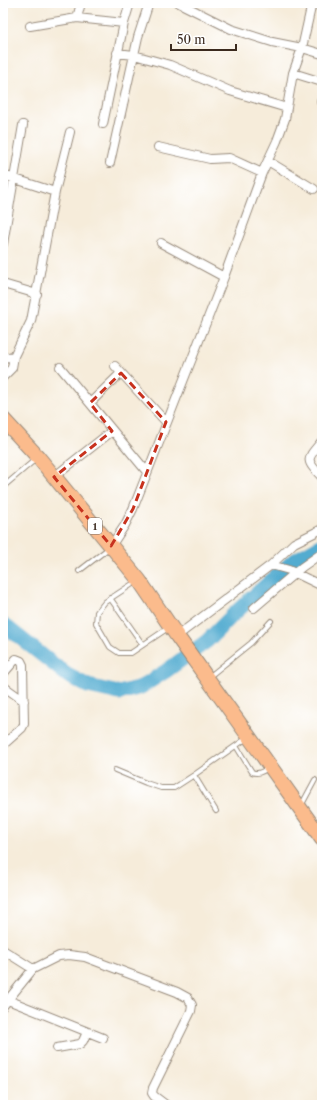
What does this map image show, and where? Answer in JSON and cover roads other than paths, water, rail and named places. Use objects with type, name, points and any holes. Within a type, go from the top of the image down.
[{"type":"highway","name":"1","points":[[3,419],[38,457],[139,580],[322,839]]},
{"type":"street","points":[[77,18],[81,3]]},
{"type":"street","points":[[110,163],[124,54],[124,23],[130,3]]},
{"type":"street","points":[[103,124],[124,54],[138,37],[149,3]]},
{"type":"street","points":[[179,3],[231,29],[272,42],[322,54]]},
{"type":"street","points":[[112,546],[128,519],[147,472],[224,277],[262,173],[277,141],[285,118],[293,73],[302,48],[312,5],[300,3]]},
{"type":"street","points":[[30,26],[77,18],[124,23]]},
{"type":"street","points":[[124,54],[170,65],[230,90],[287,108]]},
{"type":"street","points":[[293,73],[322,82]]},
{"type":"street","points":[[322,99],[322,104]]},
{"type":"street","points":[[3,244],[23,125]]},
{"type":"street","points":[[3,377],[12,368],[14,356],[31,321],[55,192],[70,132]]},
{"type":"street","points":[[158,147],[210,160],[229,158],[262,173]]},
{"type":"street","points":[[268,161],[314,190]]},
{"type":"street","points":[[3,175],[55,192]]},
{"type":"street","points":[[161,243],[224,277]]},
{"type":"street","points":[[3,284],[37,294]]},
{"type":"street","points":[[3,358],[14,356]]},
{"type":"street","points":[[115,366],[166,422]]},
{"type":"street","points":[[60,367],[147,472]]},
{"type":"street","points":[[90,403],[122,373]]},
{"type":"street","points":[[54,477],[112,431]]},
{"type":"street","points":[[322,441],[310,456],[309,461],[312,467],[322,477]]},
{"type":"street","points":[[176,633],[274,566],[296,541],[322,529]]},
{"type":"street","points":[[254,608],[292,572],[322,553]]},
{"type":"street","points":[[274,566],[292,572],[322,586]]},
{"type":"street","points":[[3,674],[16,659],[21,661],[23,664],[24,724],[22,728],[3,745]]},
{"type":"street","points":[[3,686],[24,701]]},
{"type":"street","points":[[3,950],[33,969]]},
{"type":"street","points":[[103,1038],[5,1003],[33,969],[59,956],[69,955],[85,957],[188,998],[192,1005],[191,1011],[152,1092],[154,1096],[166,1105]]},
{"type":"street","points":[[57,1048],[80,1044],[84,1041],[87,1032]]},
{"type":"lane","points":[[3,487],[38,457]]},
{"type":"lane","points":[[79,571],[112,546]]},
{"type":"lane","points":[[139,580],[110,598],[97,612],[96,623],[110,647],[119,653],[131,653],[143,645],[176,633]]},
{"type":"lane","points":[[110,598],[143,645]]},
{"type":"lane","points":[[208,678],[251,643],[271,621]]},
{"type":"lane","points":[[116,770],[146,783],[167,788],[174,788],[249,736]]},
{"type":"lane","points":[[236,746],[252,772],[259,774],[271,766]]},
{"type":"lane","points":[[194,775],[216,811]]},
{"type":"lane","points":[[300,808],[315,780]]},
{"type":"waterway","points":[[3,624],[67,675],[88,686],[119,693],[141,687],[166,671],[207,641],[237,611],[292,562],[322,545]]}]
